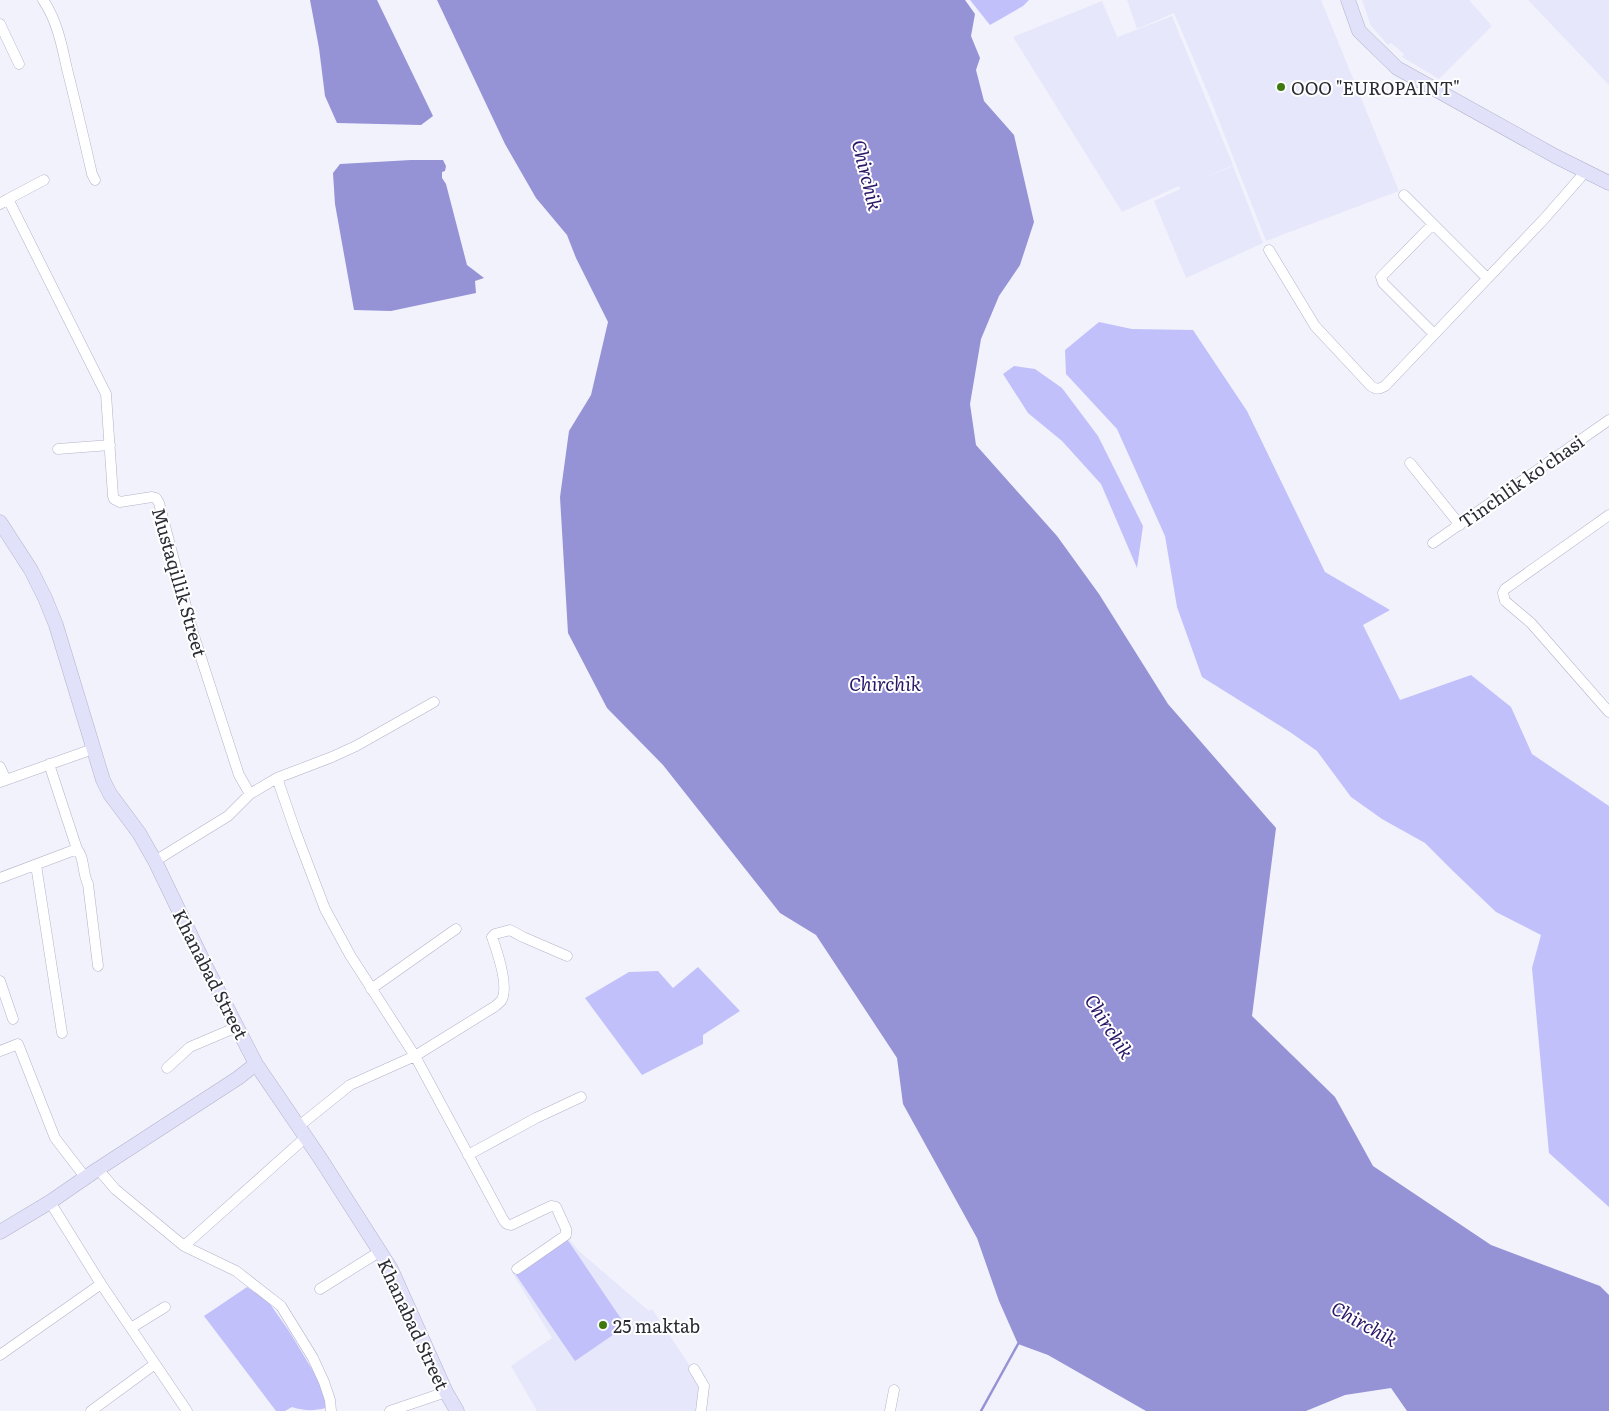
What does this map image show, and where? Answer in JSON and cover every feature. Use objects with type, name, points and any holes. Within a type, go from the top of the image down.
[{"type":"main road","points":[[1348,0],[1359,31],[1397,68],[1555,156],[1609,183]]},
{"type":"main road","name":"Khanabad Street","points":[[0,522],[31,570],[56,625],[103,780],[110,794],[139,833],[155,860],[256,1064],[302,1131],[391,1269],[446,1392],[457,1411]]},
{"type":"main road","points":[[0,1232],[50,1202],[85,1177],[238,1078],[256,1064]]},
{"type":"street","points":[[43,0],[55,26],[63,52],[95,180]]},
{"type":"street","points":[[0,24],[19,64]]},
{"type":"street","points":[[1269,250],[1315,326],[1375,389],[1380,389],[1385,386],[1545,218],[1586,171]]},
{"type":"street","points":[[4,201],[44,180]]},
{"type":"street","points":[[1404,194],[1487,278]]},
{"type":"street","name":"Mustaqillik Street","points":[[4,201],[106,394],[114,499],[120,502],[152,497],[156,498],[159,503],[193,633],[239,775],[250,794]]},
{"type":"street","points":[[1433,224],[1381,277],[1383,283],[1434,334]]},
{"type":"street","name":"Tinchlik ko'chasi","points":[[1433,543],[1609,420]]},
{"type":"street","points":[[58,449],[110,445]]},
{"type":"street","points":[[1410,462],[1460,524]]},
{"type":"street","points":[[1609,515],[1505,589],[1503,593],[1505,601],[1531,623],[1609,712]]},
{"type":"street","points":[[155,860],[228,816],[250,794],[277,778],[356,746],[434,702]]},
{"type":"street","points":[[0,767],[3,781],[94,749]]},
{"type":"street","points":[[49,764],[77,849],[81,854],[85,879],[88,884],[98,966]]},
{"type":"street","points":[[277,778],[325,909],[350,955],[415,1056],[507,1224],[515,1224],[554,1206],[557,1209],[566,1229],[566,1236],[517,1269]]},
{"type":"street","points":[[0,878],[77,849]]},
{"type":"street","points":[[36,865],[62,1033]]},
{"type":"street","points":[[371,989],[456,929]]},
{"type":"street","points":[[184,1246],[350,1085],[415,1056],[501,1001],[503,996],[503,974],[492,937],[495,934],[510,930],[523,938],[567,956]]},
{"type":"street","points":[[0,981],[13,1019]]},
{"type":"street","points":[[167,1068],[190,1047],[237,1027]]},
{"type":"street","points":[[0,1051],[18,1044],[55,1138],[85,1177]]},
{"type":"street","points":[[468,1155],[536,1118],[581,1097]]},
{"type":"street","points":[[98,1169],[115,1190],[184,1246],[236,1271],[281,1306],[313,1358],[324,1382],[332,1411]]},
{"type":"street","points":[[50,1202],[101,1284],[187,1411]]},
{"type":"street","points":[[320,1289],[379,1252]]},
{"type":"street","points":[[0,1355],[101,1284]]},
{"type":"street","points":[[131,1328],[165,1307]]},
{"type":"street","points":[[91,1411],[155,1364]]},
{"type":"street","points":[[694,1369],[705,1390],[701,1411]]},
{"type":"street","points":[[890,1411],[894,1390]]},
{"type":"street","points":[[390,1411],[446,1392]]},
{"type":"shaded area","points":[[970,0],[1029,0],[1023,6],[990,25]]},
{"type":"shaded area","name":"OOO \"EUROPAINT\"","points":[[1127,0],[1321,0],[1399,191],[1266,241],[1210,98],[1174,13],[1137,29]]},
{"type":"shaded area","points":[[1362,0],[1469,0],[1492,26],[1439,79],[1402,57],[1404,54],[1391,43],[1388,45],[1371,26]]},
{"type":"shaded area","points":[[1528,0],[1609,0],[1609,85]]},
{"type":"shaded area","points":[[1102,1],[1118,39],[1118,37],[1172,16],[1233,165],[1204,178],[1233,166],[1263,243],[1186,278],[1154,201],[1180,189],[1179,186],[1122,212],[1013,37]]},
{"type":"shaded area","points":[[1099,322],[1132,329],[1193,330],[1247,411],[1325,572],[1390,610],[1363,625],[1400,700],[1471,675],[1511,707],[1532,754],[1609,806],[1609,1207],[1549,1153],[1532,968],[1541,935],[1496,912],[1425,843],[1382,819],[1351,797],[1317,751],[1202,677],[1177,607],[1165,536],[1117,429],[1066,374],[1065,350]]},
{"type":"shaded area","points":[[1014,366],[1035,369],[1062,388],[1098,436],[1143,526],[1137,568],[1101,484],[1062,441],[1028,413],[1003,374]]},
{"type":"shaded area","points":[[698,967],[740,1011],[703,1035],[703,1044],[642,1075],[585,998],[629,972],[658,971],[673,988]]},
{"type":"shaded area","name":"25 maktab","points":[[567,1237],[580,1252],[649,1311],[652,1309],[702,1384],[696,1411],[537,1411],[511,1366],[552,1338],[513,1274]]},
{"type":"shaded area","points":[[567,1239],[626,1326],[575,1361],[516,1275]]},
{"type":"shaded area","points":[[247,1287],[268,1301],[289,1331],[324,1389],[326,1408],[309,1410],[292,1407],[285,1411],[276,1411],[204,1316]]},
{"type":"water","points":[[310,0],[377,0],[433,116],[421,125],[337,123],[325,96]]},
{"type":"water","name":"Chirchik","points":[[437,0],[965,0],[975,14],[971,36],[980,58],[976,70],[984,101],[1014,135],[1034,222],[1020,265],[999,296],[981,339],[970,404],[976,445],[1057,536],[1099,594],[1168,704],[1276,828],[1252,1016],[1335,1097],[1373,1166],[1491,1245],[1600,1286],[1609,1295],[1609,1411],[1407,1411],[1391,1388],[1345,1395],[1306,1411],[1146,1411],[1048,1355],[1018,1344],[999,1301],[977,1238],[903,1104],[897,1058],[816,935],[780,913],[663,765],[607,708],[568,633],[560,497],[569,431],[591,395],[608,322],[576,258],[567,235],[536,198],[505,144]]},
{"type":"water","points":[[443,160],[446,166],[445,171],[442,172],[442,178],[446,184],[467,265],[484,278],[475,281],[476,293],[391,311],[354,310],[335,204],[333,173],[340,164]]},
{"type":"waterway","points":[[981,1411],[1018,1344]]},
{"type":"place","name":"OOO \"EUROPAINT\"","points":[[1281,87]]},
{"type":"place","name":"25 maktab","points":[[603,1325]]}]
